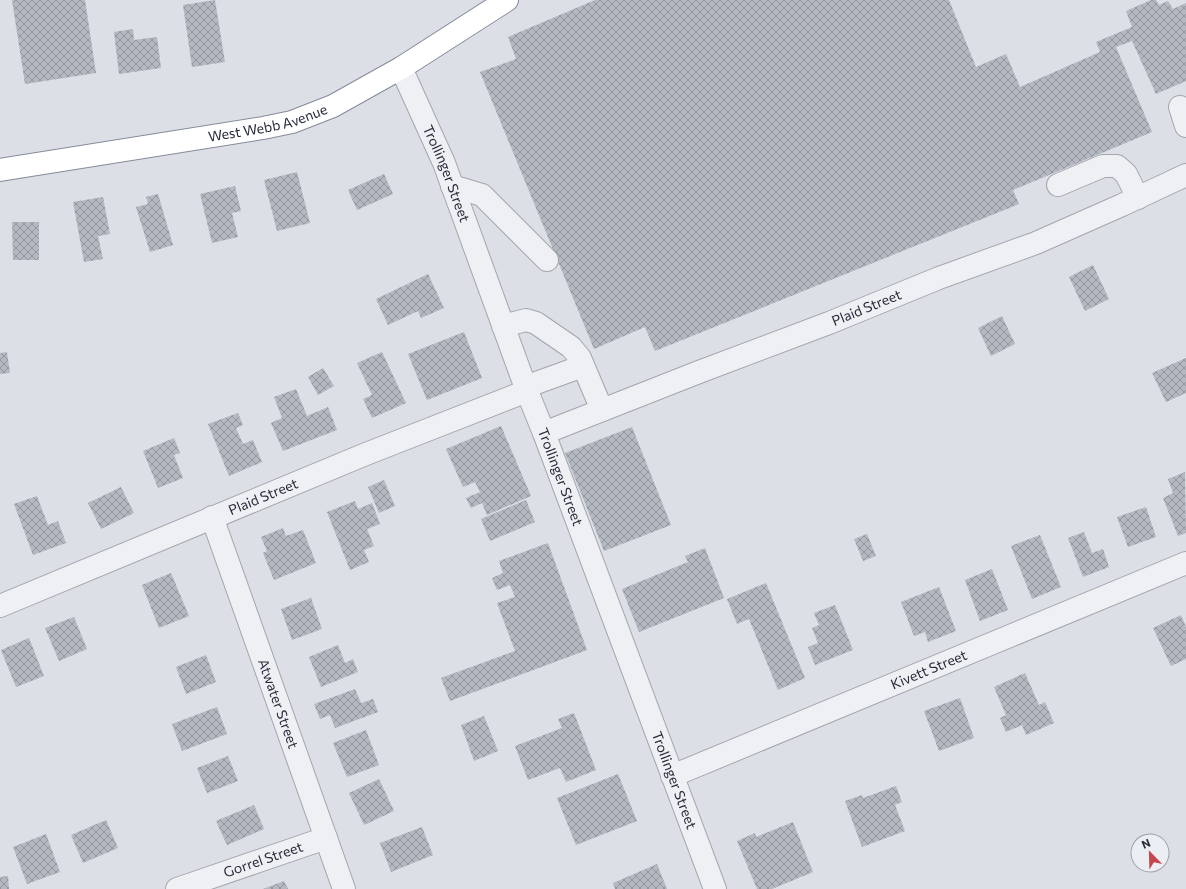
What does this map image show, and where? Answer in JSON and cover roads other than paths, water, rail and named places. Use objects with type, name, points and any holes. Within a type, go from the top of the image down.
[{"type":"highway","name":"West Webb Avenue","points":[[0,170],[263,128],[292,122],[334,106],[401,68],[507,0]]},
{"type":"street","name":"Trollinger Street","points":[[401,68],[444,162],[526,389],[544,433],[715,889]]},
{"type":"street","points":[[1058,185],[1103,166],[1117,166],[1126,174],[1138,198]]},
{"type":"street","name":"Plaid Street","points":[[544,433],[829,323],[939,278],[1036,243],[1186,176]]},
{"type":"street","points":[[452,186],[482,195],[547,260]]},
{"type":"street","points":[[503,326],[526,320],[536,323],[572,347],[580,358],[602,410]]},
{"type":"street","name":"Plaid Street","points":[[0,606],[212,517],[583,366]]},
{"type":"street","name":"Atwater Street","points":[[212,517],[344,889]]},
{"type":"street","name":"Kivett Street","points":[[672,776],[1186,563]]},
{"type":"street","name":"Gorrel Street","points":[[177,889],[326,838]]}]
